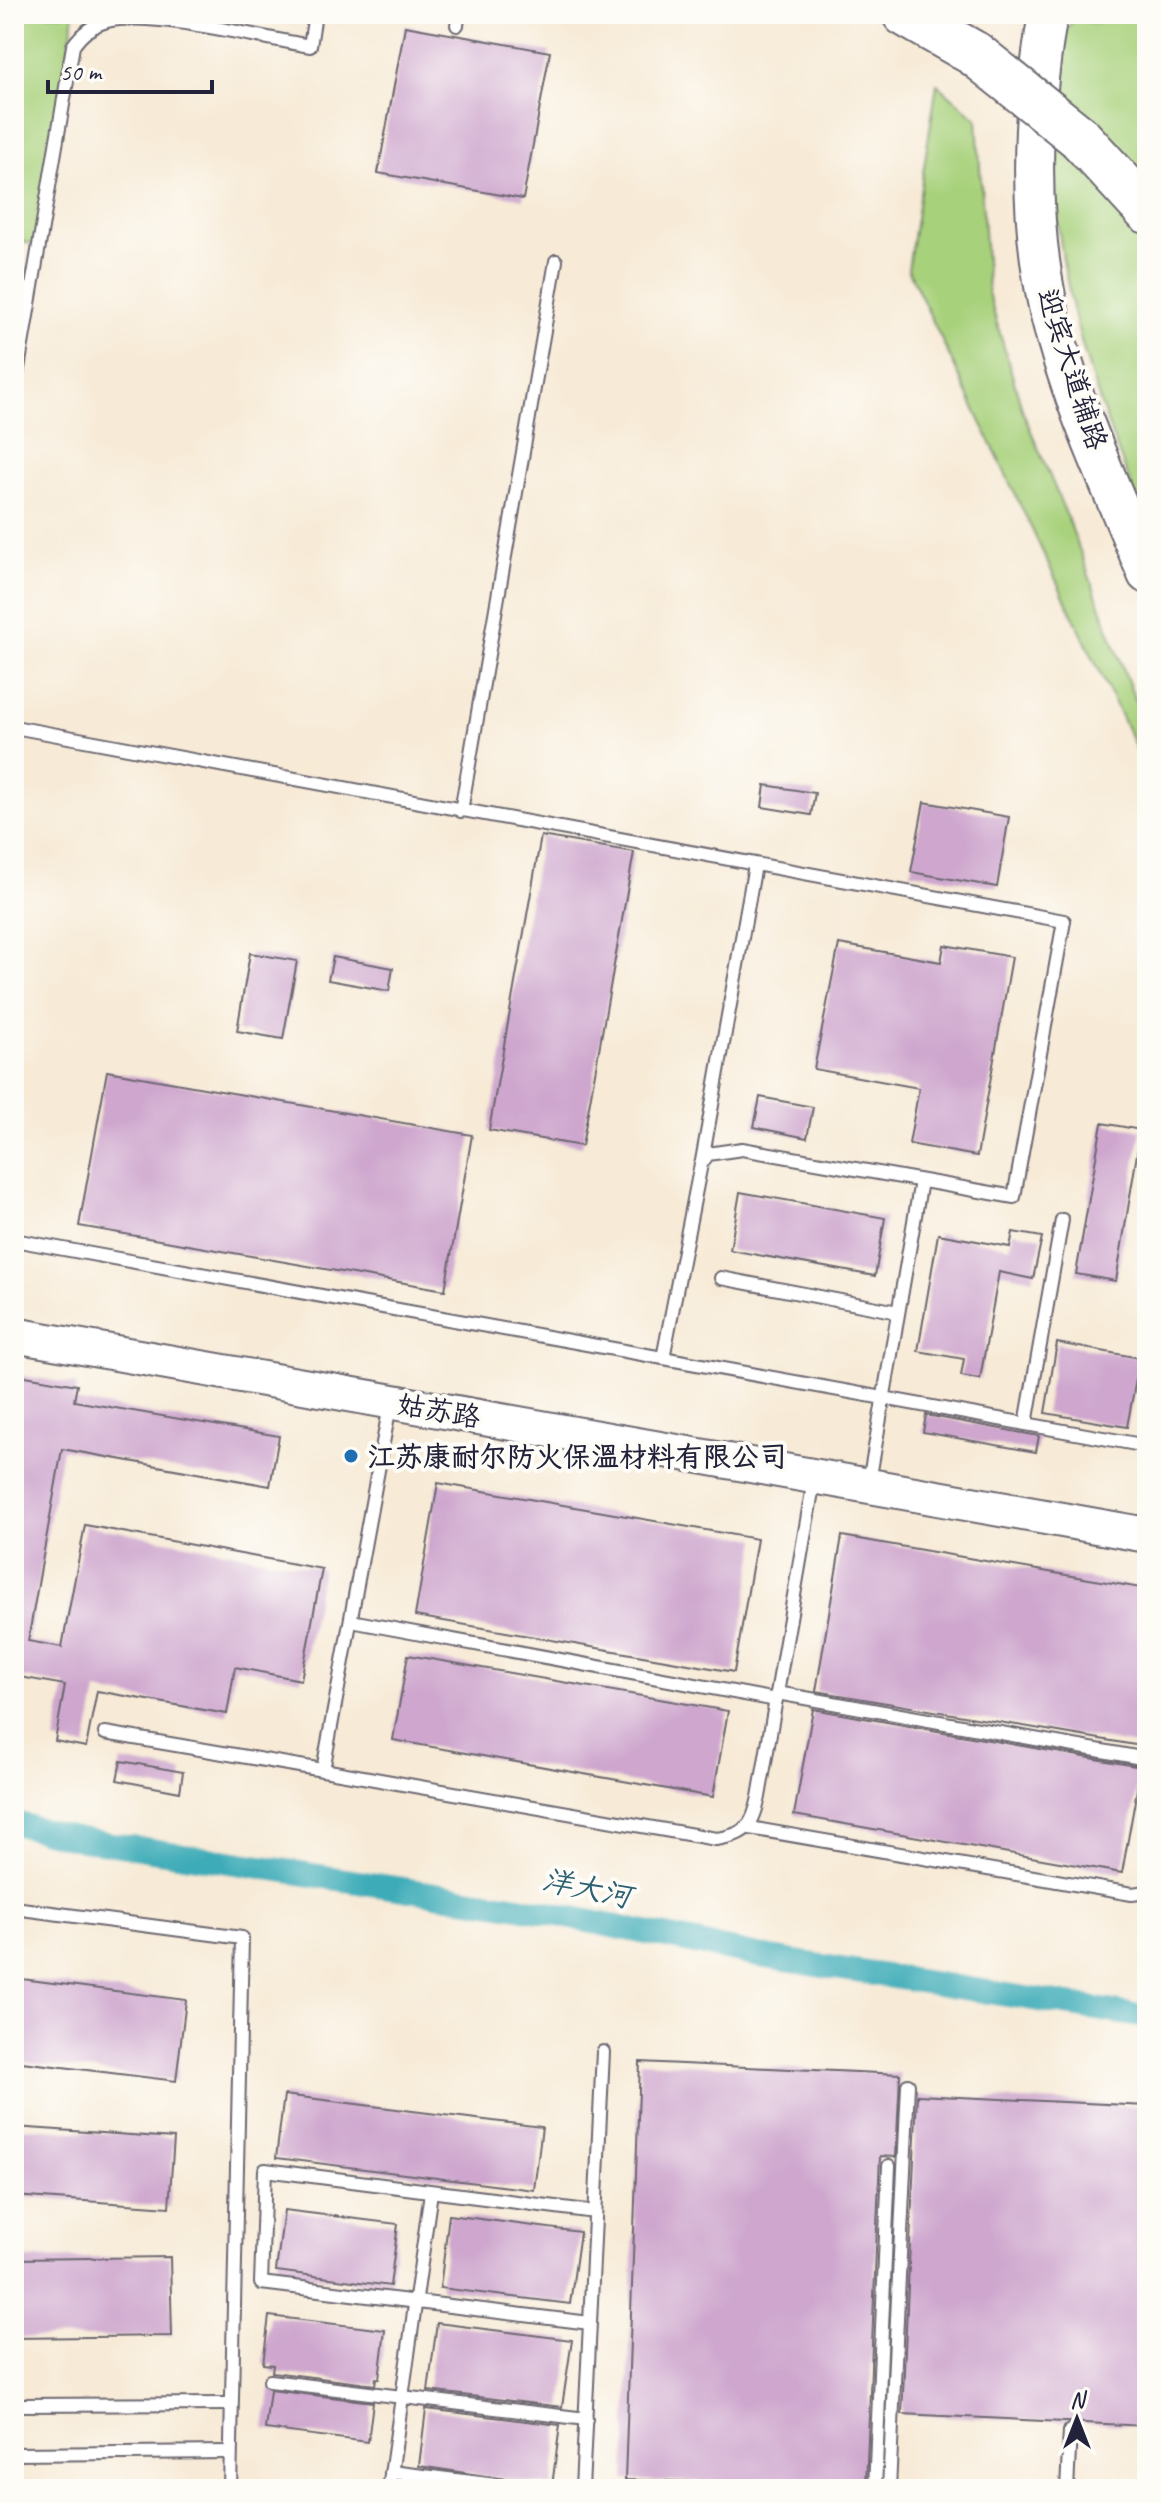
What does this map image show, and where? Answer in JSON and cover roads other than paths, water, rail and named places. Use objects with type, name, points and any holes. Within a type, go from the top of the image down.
[{"type":"highway","points":[[905,14],[975,54],[1079,137],[1147,211]]},
{"type":"main road","name":"迎宾大道辅路","points":[[1048,14],[1033,115],[1039,257],[1050,312],[1073,388],[1147,574]]},
{"type":"street","name":"姑苏路","points":[[14,1335],[1147,1535]]},
{"type":"lane","points":[[14,392],[73,46],[81,35],[110,20],[139,19],[310,46],[315,14]]},
{"type":"lane","points":[[461,811],[556,261]]},
{"type":"lane","points":[[14,727],[1064,921],[1014,1197],[742,1149],[708,1154],[701,1164]]},
{"type":"lane","points":[[663,1358],[755,865]]},
{"type":"lane","points":[[868,1486],[921,1181]]},
{"type":"lane","points":[[1026,1424],[1062,1220]]},
{"type":"lane","points":[[14,1240],[1147,1446]]},
{"type":"lane","points":[[721,1278],[898,1312]]},
{"type":"lane","points":[[323,1770],[390,1402]]},
{"type":"lane","points":[[750,1828],[814,1476]]},
{"type":"lane","points":[[351,1621],[1147,1759]]},
{"type":"lane","points":[[105,1733],[716,1839],[733,1837],[750,1828],[1132,1894],[1147,1892]]},
{"type":"lane","points":[[14,1908],[242,1938],[230,2489]]},
{"type":"lane","points":[[582,2489],[603,2052]]},
{"type":"lane","points":[[889,2489],[908,2085]]},
{"type":"lane","points":[[875,2489],[889,2166]]},
{"type":"lane","points":[[590,2323],[261,2283],[265,2170],[595,2212]]},
{"type":"lane","points":[[389,2489],[431,2192]]},
{"type":"lane","points":[[270,2381],[586,2419]]},
{"type":"lane","points":[[14,2405],[231,2404]]},
{"type":"lane","points":[[1067,2489],[1070,2431]]},
{"type":"lane","points":[[14,2454],[230,2452]]},
{"type":"lane","points":[[391,2472],[528,2489]]},
{"type":"waterway","name":"洋大河","points":[[14,1823],[74,1838],[519,1907],[759,1956],[1147,2017]]},
{"type":"place","name":"江苏康耐尔防火保温材料有限公司","points":[[351,1456]]}]
